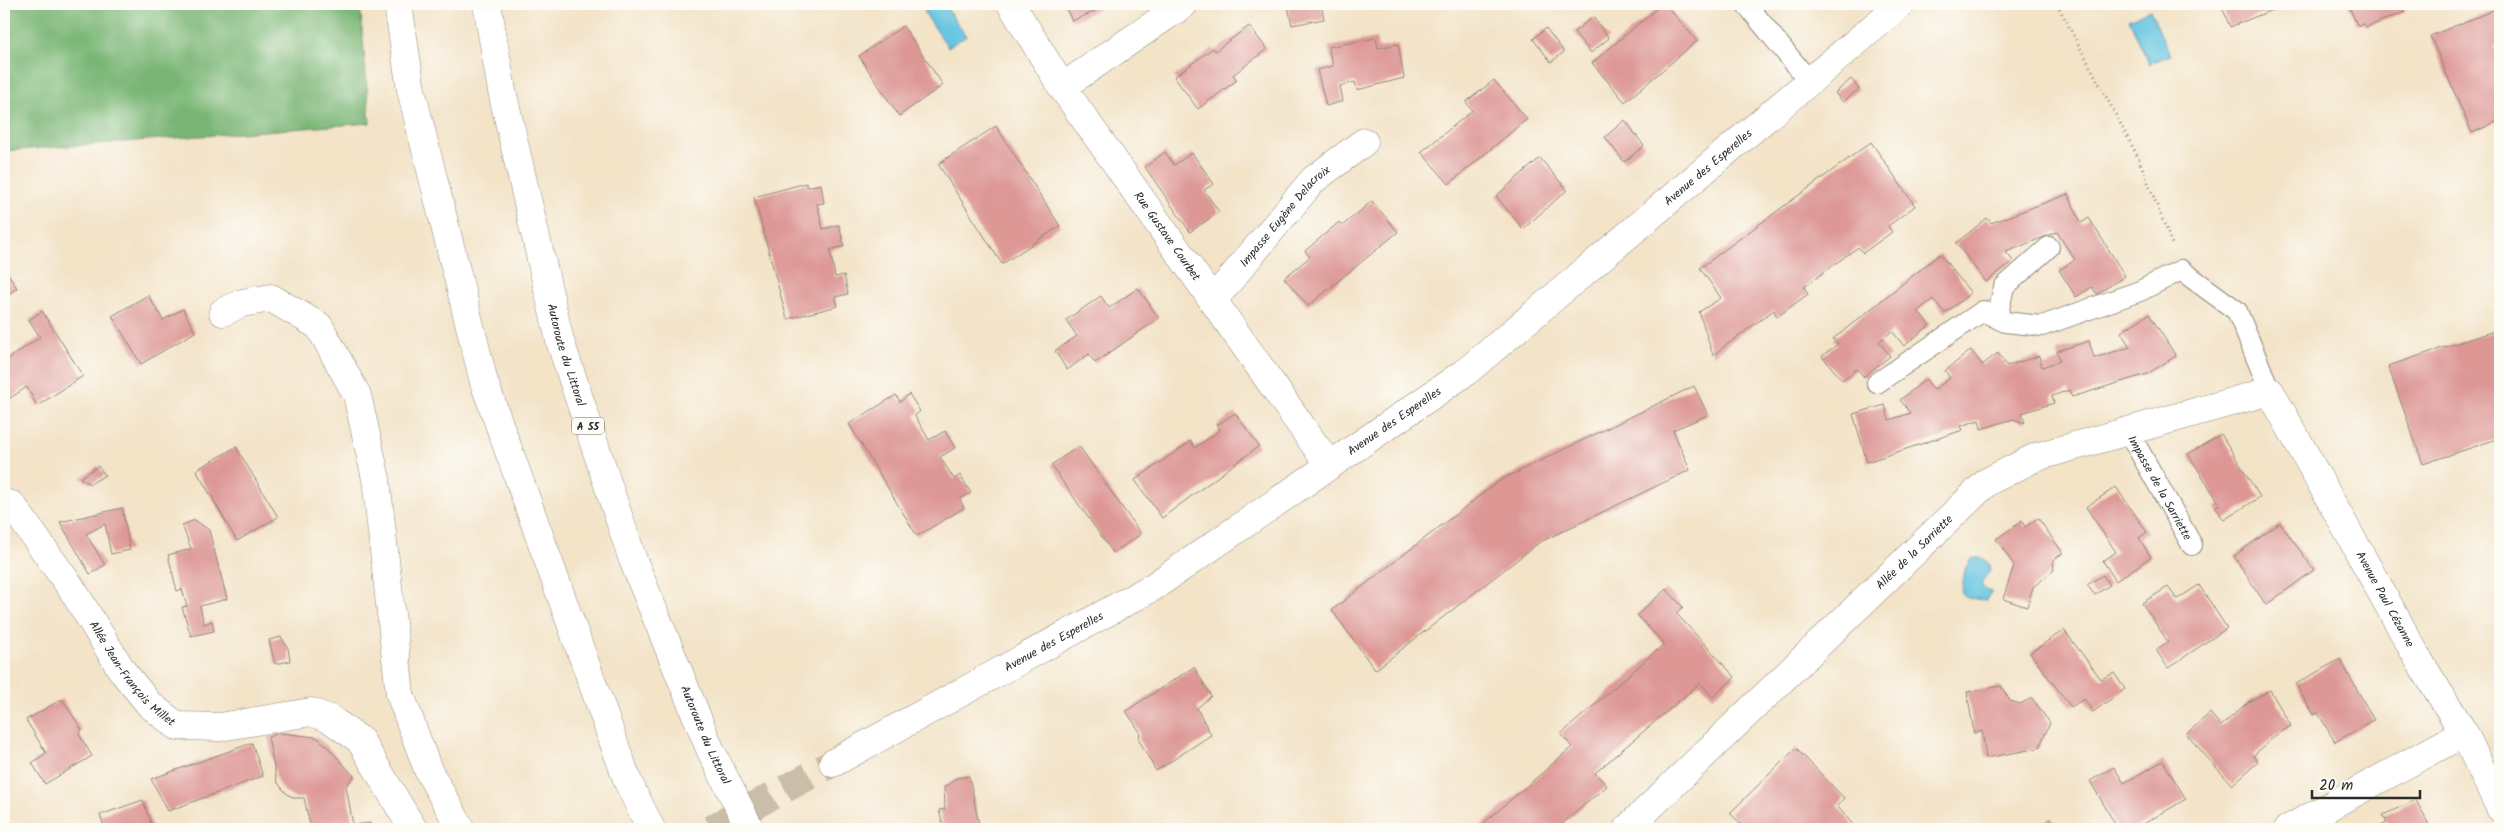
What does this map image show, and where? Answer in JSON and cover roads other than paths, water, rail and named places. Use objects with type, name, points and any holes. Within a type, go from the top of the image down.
[{"type":"main road","points":[[398,4],[411,90],[484,382],[628,782],[651,829]]},
{"type":"main road","name":"Autoroute du Littoral","points":[[486,4],[502,91],[560,341],[633,560],[710,749],[750,829]]},
{"type":"main road","name":"Rue Gustave Courbet","points":[[1011,4],[1062,87],[1214,299],[1329,466]]},
{"type":"main road","points":[[1062,87],[1184,4]]},
{"type":"main road","name":"Avenue des Esperelles","points":[[833,763],[1153,587],[1467,370],[1900,4]]},
{"type":"main road","name":"Impasse Eugène Delacroix","points":[[1214,299],[1314,180],[1364,142]]},
{"type":"main road","points":[[223,312],[242,302],[271,298],[319,326],[357,395],[376,479],[400,694],[428,770],[461,829]]},
{"type":"main road","name":"Allée de la Sarriette","points":[[1627,829],[1987,482],[2036,457],[2270,391]]},
{"type":"main road","name":"Avenue Paul Cézanne","points":[[2270,391],[2420,662],[2464,733],[2500,808]]},
{"type":"main road","name":"Allée Jean-François Millet","points":[[4,503],[12,505],[23,520],[72,589],[123,672],[150,705],[177,726],[220,727],[311,712],[330,719],[360,740],[413,829]]},
{"type":"main road","points":[[2301,826],[2464,733]]},
{"type":"lane","points":[[1746,4],[1809,81]]},
{"type":"lane","points":[[1997,318],[2004,287],[2049,247]]},
{"type":"lane","points":[[1877,383],[1984,311],[2005,322],[2042,326],[2140,291],[2182,270],[2237,311],[2270,391]]},
{"type":"lane","name":"Impasse de la Sarriette","points":[[2128,431],[2192,545]]},
{"type":"water","points":[[936,4],[944,4],[966,36],[948,47],[924,12]]},
{"type":"water","points":[[2150,10],[2170,55],[2149,64],[2129,19]]},
{"type":"water","points":[[1981,557],[1989,564],[1990,570],[1982,582],[1982,586],[1987,591],[1992,591],[1986,600],[1968,598],[1961,594],[1965,569],[1971,559]]},
{"type":"tunnel","points":[[711,829],[833,763]]}]
